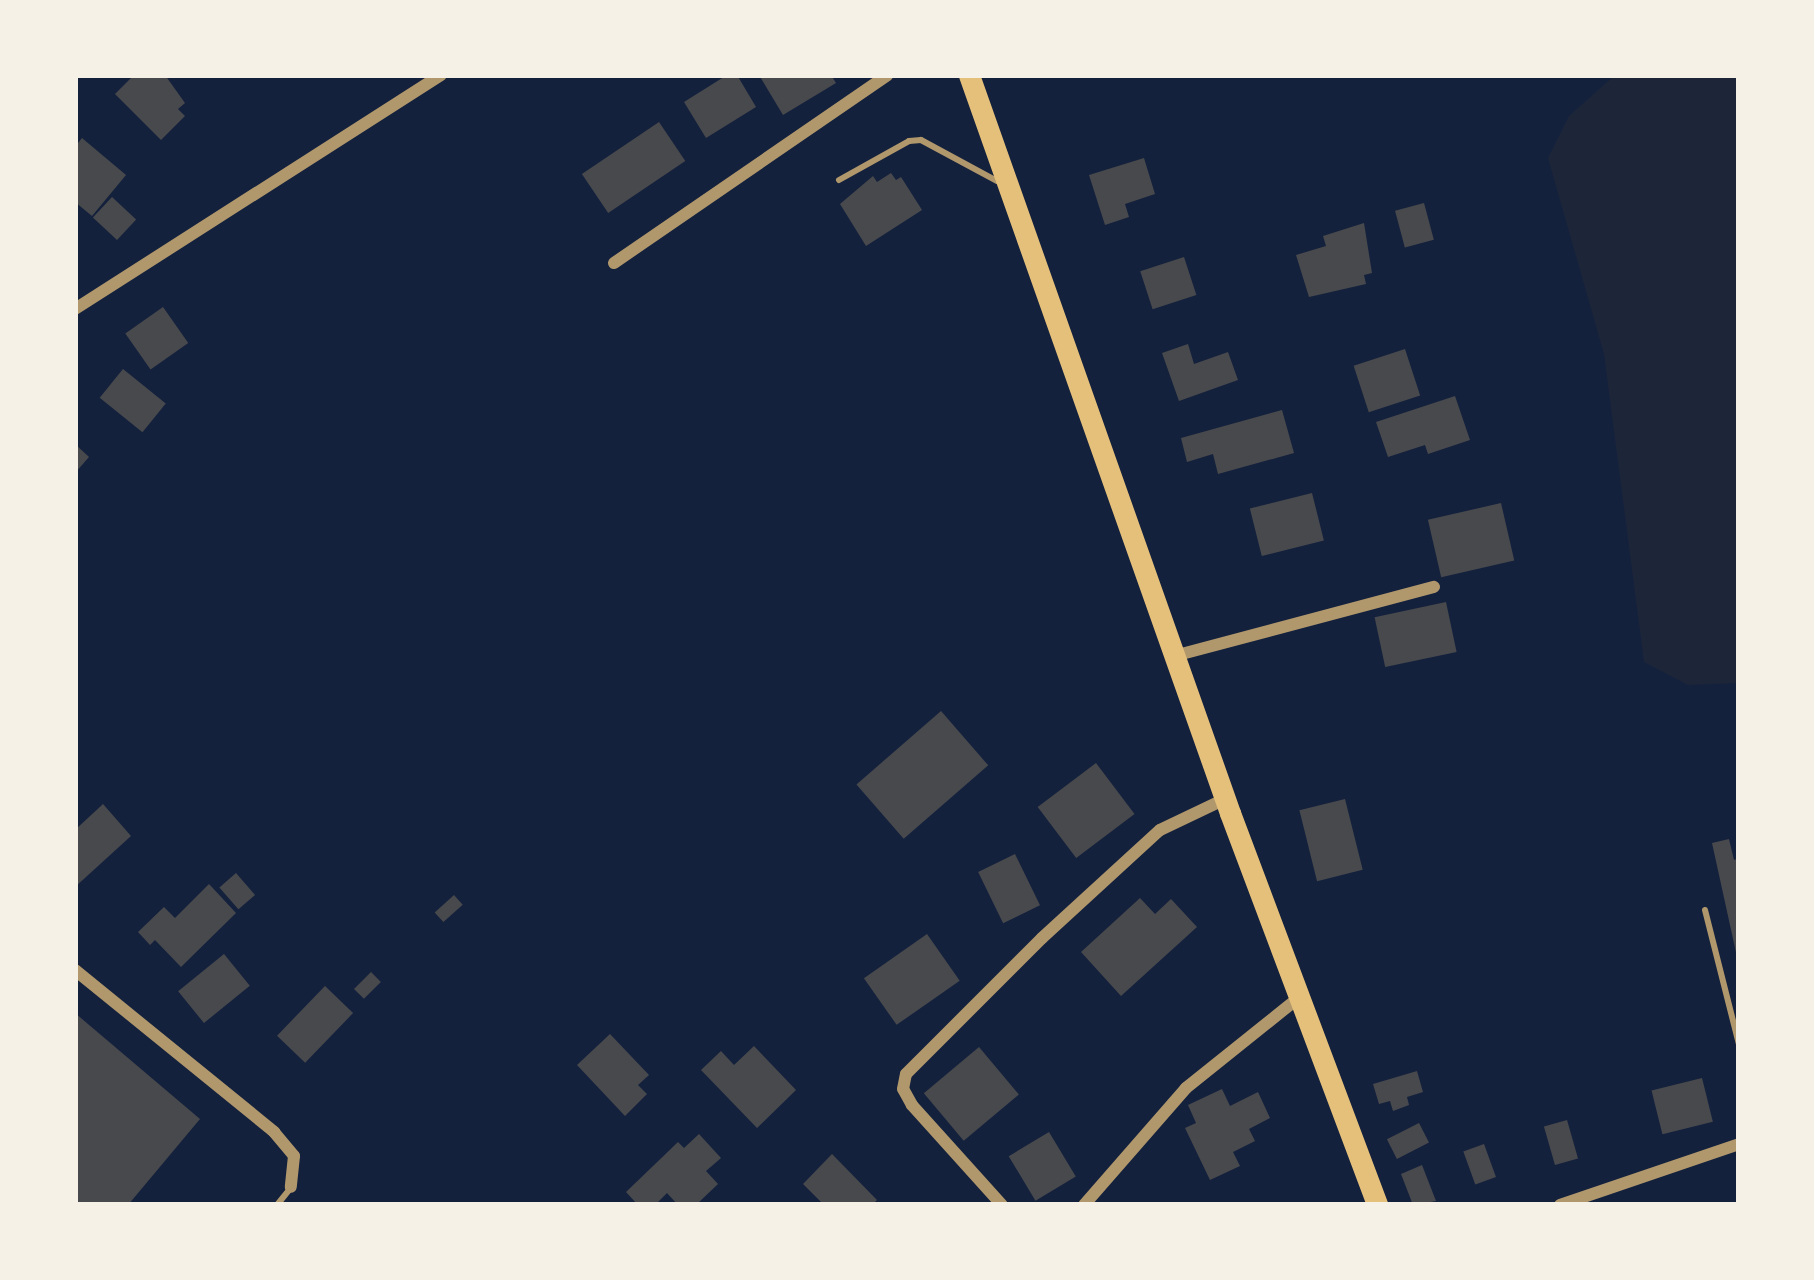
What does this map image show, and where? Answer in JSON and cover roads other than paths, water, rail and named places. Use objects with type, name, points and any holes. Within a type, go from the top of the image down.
[{"type":"main road","points":[[969,75],[1225,799],[1377,1205]]},
{"type":"street","points":[[75,309],[441,75]]},
{"type":"street","points":[[614,263],[888,75]]},
{"type":"street","points":[[1174,656],[1434,587]]},
{"type":"street","points":[[1002,1205],[912,1106],[903,1089],[906,1074],[1042,938],[1160,830],[1225,799]]},
{"type":"street","points":[[75,970],[274,1132],[294,1156],[291,1187]]},
{"type":"street","points":[[1084,1205],[1186,1088],[1298,998]]},
{"type":"street","points":[[1560,1205],[1739,1144]]},
{"type":"lane","points":[[839,180],[909,141],[921,140],[1010,190]]},
{"type":"lane","points":[[1705,910],[1739,1044]]},
{"type":"lane","points":[[277,1205],[291,1187]]}]
